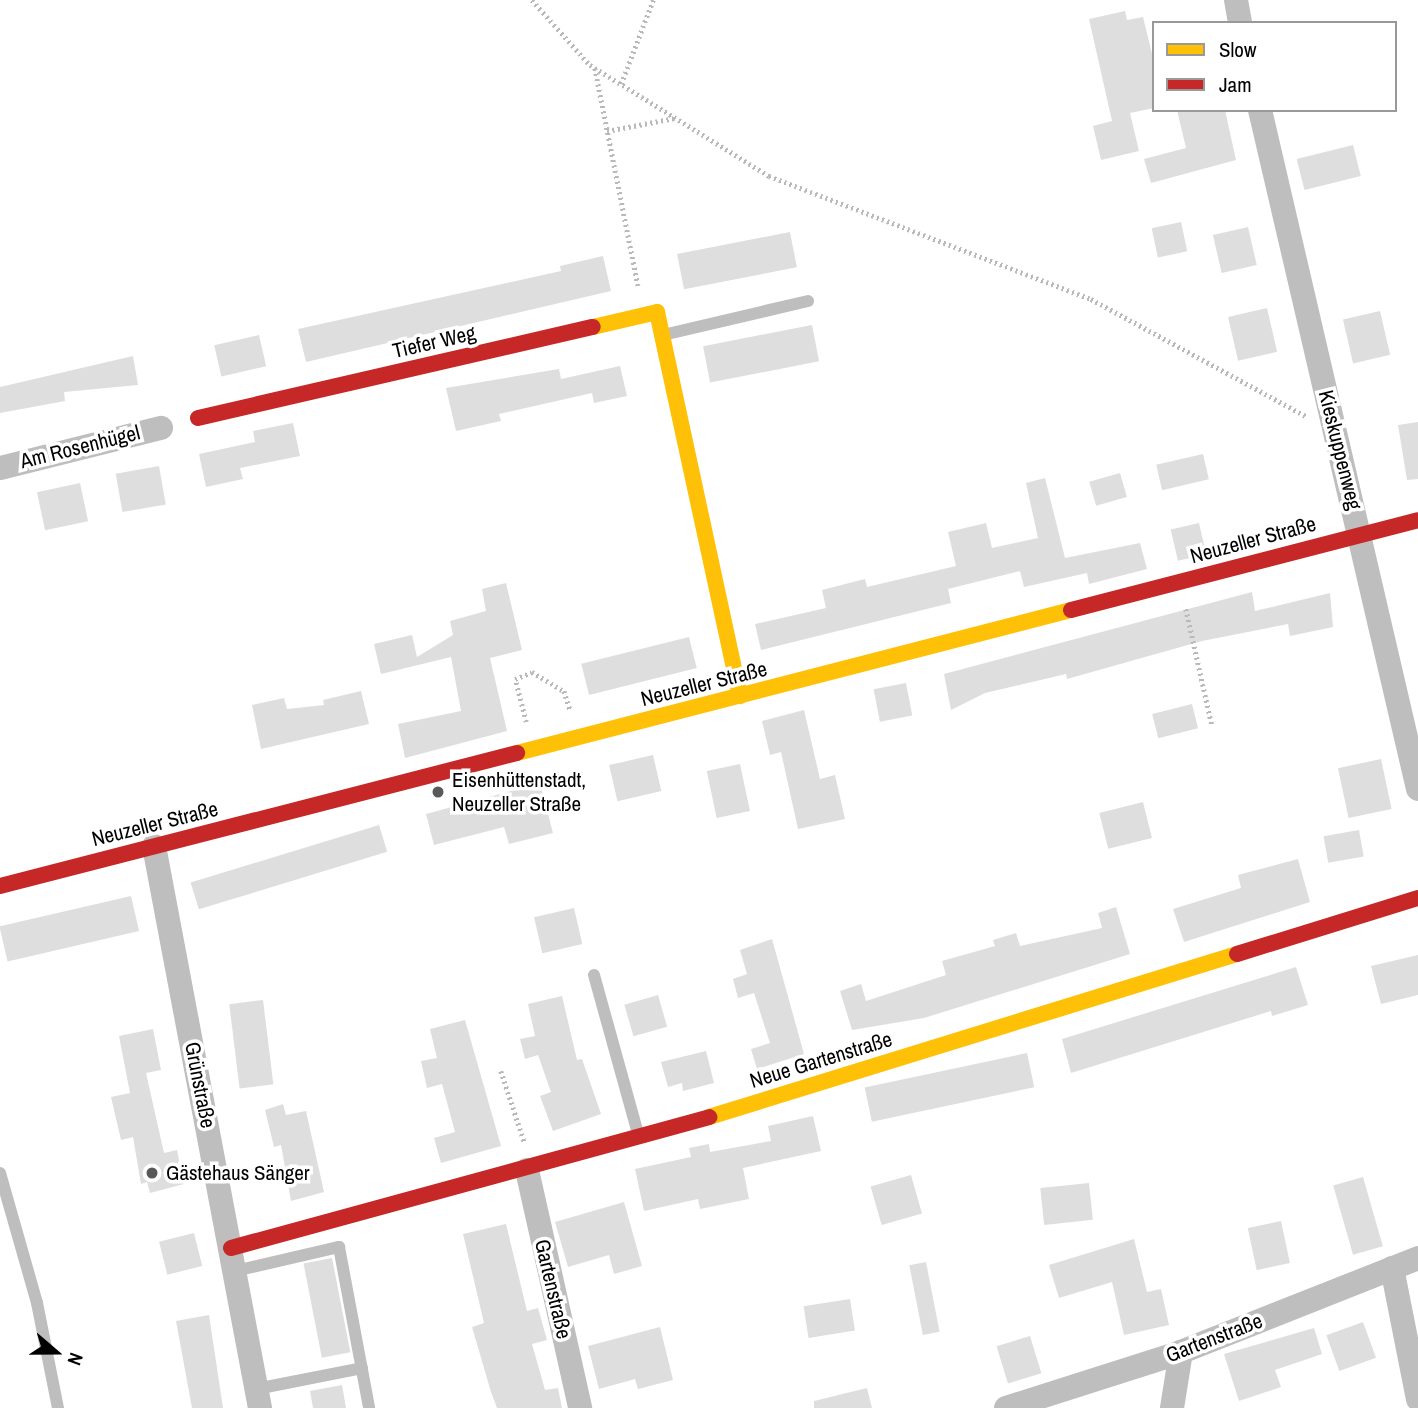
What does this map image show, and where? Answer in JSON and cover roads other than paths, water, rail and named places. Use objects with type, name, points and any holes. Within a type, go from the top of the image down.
[{"type":"street","points":[[1236,0],[1240,21]]},
{"type":"street","name":"Kieskuppenweg","points":[[1260,112],[1418,789]]},
{"type":"street","name":"Tiefer Weg","points":[[198,418],[657,312],[662,335]]},
{"type":"street","points":[[662,335],[740,696]]},
{"type":"street","name":"Am Rosenhügel","points":[[0,468],[161,428]]},
{"type":"street","name":"Neuzeller Straße","points":[[0,886],[1418,520]]},
{"type":"street","name":"Grünstraße","points":[[154,846],[258,1398]]},
{"type":"street","name":"Neue Gartenstraße","points":[[233,1259],[640,1138],[1418,898]]},
{"type":"street","name":"Gartenstraße","points":[[530,1169],[580,1408]]},
{"type":"street","name":"Gartenstraße","points":[[1006,1408],[1181,1352],[1418,1258]]},
{"type":"street","points":[[1392,1268],[1418,1399]]},
{"type":"street","points":[[1171,1408],[1181,1352]]},
{"type":"lane","points":[[662,335],[808,301]]},
{"type":"lane","points":[[594,975],[640,1138]]},
{"type":"lane","points":[[0,1173],[37,1303],[58,1408]]},
{"type":"lane","points":[[233,1259],[339,1247],[369,1408]]},
{"type":"lane","points":[[258,1398],[362,1368]]},
{"type":"place","name":"Eisenhüttenstadt, Neuzeller Straße","points":[[438,792]]},
{"type":"place","name":"Gästehaus Sänger","points":[[152,1173]]}]
